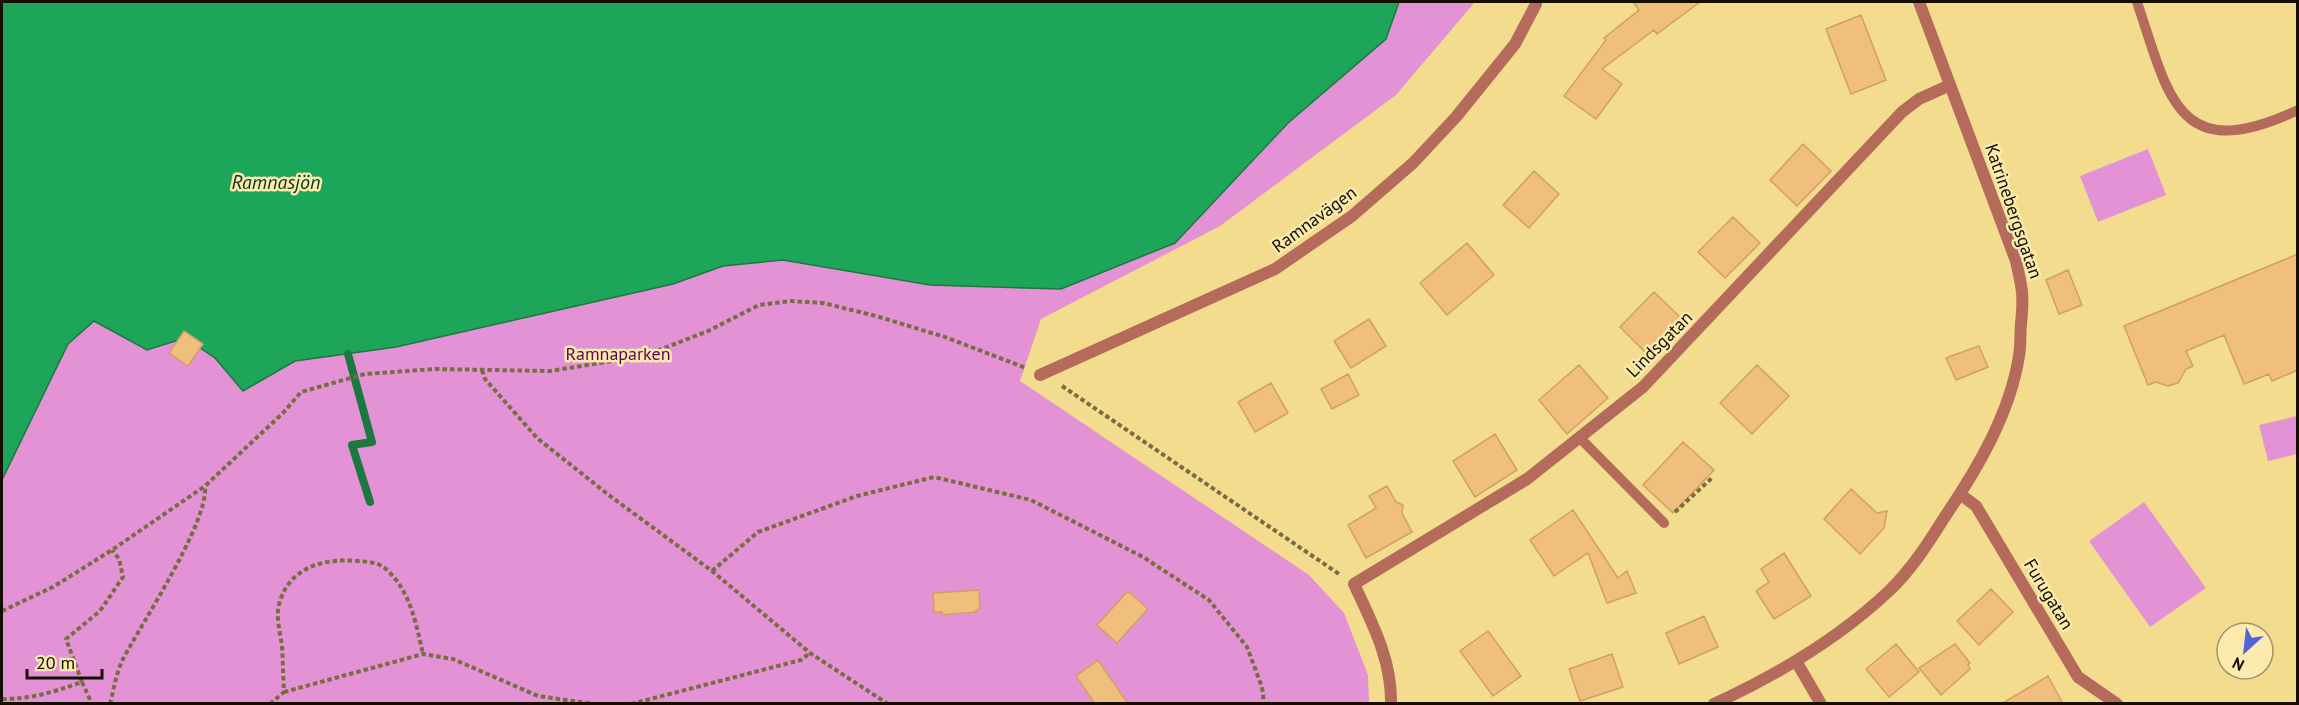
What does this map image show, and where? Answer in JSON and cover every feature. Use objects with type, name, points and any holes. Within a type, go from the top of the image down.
[{"type":"street","name":"Ramnavägen","points":[[1040,375],[1275,269],[1352,216],[1413,163],[1456,117],[1515,44],[1537,2]]},
{"type":"street","name":"Katrinebergsgatan","points":[[1714,704],[1796,661],[1891,590],[1922,552],[1982,459],[2009,394],[2019,356],[2022,294],[2016,261],[1919,2]]},
{"type":"street","name":"Lindsgatan","points":[[1354,584],[1518,484],[1643,387],[1902,112],[1919,99],[1950,85]]},
{"type":"street","name":"Furugatan","points":[[1960,494],[1976,506],[2078,677],[2117,704]]},
{"type":"street","points":[[1354,584],[1383,646],[1392,689],[1391,704]]},
{"type":"street","points":[[1796,661],[1821,704]]},
{"type":"lane","points":[[2137,2],[2168,89],[2178,108],[2194,123],[2208,129],[2230,131],[2255,126],[2298,110]]},
{"type":"lane","points":[[1580,438],[1664,523]]},
{"type":"path","points":[[2,611],[53,587],[112,550],[205,486],[283,413],[301,392],[365,374],[435,369],[550,371],[644,356],[708,331],[759,305],[791,301],[823,303],[945,337],[1069,389],[1354,584]]},
{"type":"path","points":[[482,370],[485,379],[537,438],[610,496],[712,571],[810,653],[888,704]]},
{"type":"path","points":[[712,571],[758,532],[857,496],[934,477],[945,479],[1031,500],[1143,557],[1209,600],[1247,647],[1262,687],[1264,704]]},
{"type":"path","points":[[1664,523],[1713,477]]},
{"type":"path","points":[[110,704],[121,662],[193,532],[206,496],[205,486]]},
{"type":"path","points":[[92,704],[66,639],[100,611],[123,577],[118,559],[112,550]]},
{"type":"path","points":[[284,692],[278,617],[280,601],[298,573],[320,562],[348,560],[375,562],[388,571],[402,589],[413,609],[423,654]]},
{"type":"path","points":[[631,704],[801,660],[810,653]]},
{"type":"path","points":[[270,704],[284,692],[423,654],[453,659],[538,696],[594,704]]},
{"type":"path","points":[[2,699],[27,699],[82,682]]},
{"type":"green space","name":"Ramnaparken","points":[[2,2],[1475,2],[1396,95],[1220,226],[1041,319],[1020,381],[1309,575],[1344,613],[1368,675],[1369,703],[2,703]]},
{"type":"green space","points":[[2148,149],[2166,195],[2098,222],[2080,176]]},
{"type":"green space","points":[[2297,416],[2297,454],[2268,461],[2259,425]]},
{"type":"green space","points":[[2144,502],[2206,588],[2150,627],[2089,541]]},
{"type":"water","name":"Ramnasjön","points":[[2,2],[1399,2],[1386,39],[1288,123],[1175,243],[1061,289],[930,285],[783,260],[723,266],[673,284],[396,347],[295,361],[243,391],[215,358],[185,338],[147,350],[94,321],[68,344],[2,480]]},
{"type":"building","points":[[1633,2],[1700,2],[1657,34],[1654,30],[1602,69],[1622,84],[1596,119],[1564,96],[1606,40],[1604,38],[1639,10]]},
{"type":"building","points":[[1861,15],[1886,80],[1851,94],[1826,29]]},
{"type":"building","points":[[1803,144],[1831,171],[1797,206],[1770,180]]},
{"type":"building","points":[[1534,171],[1559,194],[1529,228],[1503,205]]},
{"type":"building","points":[[1733,217],[1760,243],[1725,278],[1698,252]]},
{"type":"building","points":[[1467,243],[1494,275],[1447,315],[1420,283]]},
{"type":"building","points":[[2298,254],[2298,370],[2272,381],[2269,374],[2244,384],[2224,335],[2186,351],[2193,366],[2186,369],[2178,383],[2168,386],[2156,382],[2148,385],[2124,326]]},
{"type":"building","points":[[2068,270],[2082,305],[2059,314],[2046,280]]},
{"type":"building","points":[[1654,292],[1684,321],[1650,357],[1620,327]]},
{"type":"building","points":[[1369,319],[1386,346],[1351,368],[1334,341]]},
{"type":"building","points":[[184,331],[203,344],[188,366],[169,353]]},
{"type":"building","points":[[1979,346],[1988,367],[1956,380],[1946,358]]},
{"type":"building","points":[[1579,365],[1608,398],[1567,434],[1539,400]]},
{"type":"building","points":[[1757,365],[1789,396],[1752,434],[1720,403]]},
{"type":"building","points":[[1348,374],[1359,395],[1332,409],[1321,389]]},
{"type":"building","points":[[1271,383],[1288,413],[1255,432],[1238,402]]},
{"type":"building","points":[[1495,434],[1517,470],[1475,497],[1453,461]]},
{"type":"building","points":[[1683,442],[1714,470],[1673,513],[1643,485]]},
{"type":"building","points":[[1387,486],[1396,502],[1403,505],[1402,513],[1412,532],[1366,558],[1348,525],[1376,508],[1369,496]]},
{"type":"building","points":[[1851,489],[1877,513],[1887,511],[1884,528],[1860,554],[1824,519]]},
{"type":"building","points":[[1573,510],[1618,578],[1627,571],[1636,593],[1607,603],[1588,553],[1554,576],[1530,540]]},
{"type":"building","points":[[1784,553],[1811,596],[1774,619],[1756,591],[1769,582],[1761,569]]},
{"type":"building","points":[[1991,589],[2013,612],[1979,645],[1957,621]]},
{"type":"building","points":[[979,590],[980,609],[976,612],[942,615],[942,612],[934,612],[933,593]]},
{"type":"building","points":[[1128,591],[1148,609],[1117,643],[1097,625]]},
{"type":"building","points":[[1704,616],[1718,647],[1679,664],[1666,633]]},
{"type":"building","points":[[1488,631],[1521,676],[1493,696],[1460,651]]},
{"type":"building","points":[[1896,644],[1919,672],[1889,697],[1866,669]]},
{"type":"building","points":[[1955,644],[1970,663],[1968,665],[1970,669],[1941,695],[1919,668]]},
{"type":"building","points":[[1612,654],[1623,687],[1580,701],[1569,669]]},
{"type":"building","points":[[1098,660],[1128,704],[1095,704],[1076,676]]},
{"type":"building","points":[[2048,676],[2063,704],[2001,704]]},
{"type":"waterway","points":[[348,354],[372,442],[352,445],[370,502]]}]
